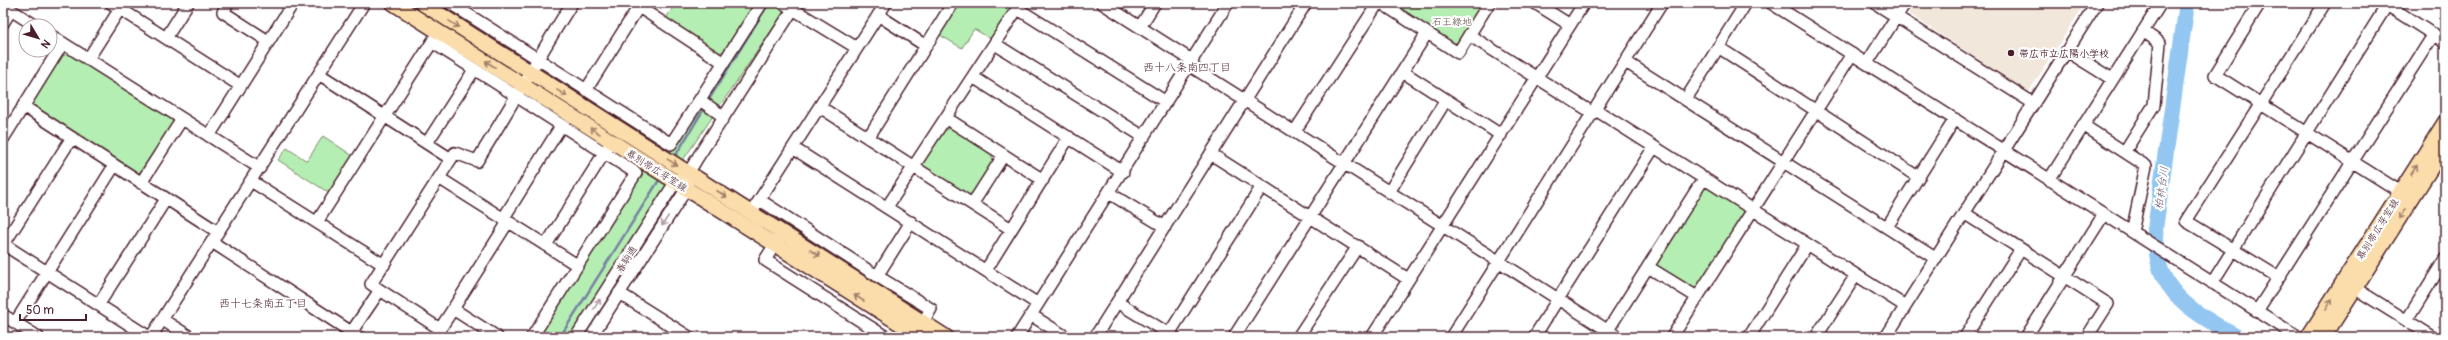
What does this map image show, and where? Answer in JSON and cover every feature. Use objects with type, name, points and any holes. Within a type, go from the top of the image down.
[{"type":"main road","name":"幕別帯広芽室線","points":[[393,3],[436,36],[608,147],[681,184],[779,238],[920,331]]},
{"type":"main road","name":"幕別帯広芽室線","points":[[422,3],[440,8],[529,72],[624,122],[689,172],[751,212],[779,238],[882,312],[920,331],[946,337]]},
{"type":"main road","name":"幕別帯広芽室線","points":[[2308,337],[2349,285],[2406,195],[2442,146],[2445,122]]},
{"type":"main road","name":"幕別帯広芽室線","points":[[2324,337],[2349,285]]},
{"type":"street","points":[[166,38],[188,3]]},
{"type":"street","points":[[228,3],[223,12],[268,41]]},
{"type":"street","points":[[209,136],[293,3]]},
{"type":"street","points":[[70,139],[3,244],[150,337],[163,320],[364,3]]},
{"type":"street","points":[[450,3],[586,90],[624,122],[671,144],[762,3]]},
{"type":"street","points":[[783,3],[795,6],[857,48]]},
{"type":"street","points":[[751,212],[794,148],[886,3]]},
{"type":"street","points":[[868,138],[953,3]]},
{"type":"street","points":[[1102,3],[1140,27],[1244,100],[1618,337]]},
{"type":"street","points":[[1140,27],[1155,3]]},
{"type":"street","points":[[1017,337],[1228,3]]},
{"type":"street","points":[[1094,337],[1306,3]]},
{"type":"street","points":[[1295,131],[1378,3]]},
{"type":"street","points":[[1381,3],[1458,53],[1489,3]]},
{"type":"street","points":[[1535,3],[1570,25]]},
{"type":"street","points":[[1372,337],[1502,135],[1584,3]]},
{"type":"street","points":[[1686,99],[1746,3]]},
{"type":"street","points":[[1771,3],[2298,337]]},
{"type":"street","points":[[1875,3],[2033,103]]},
{"type":"street","points":[[1867,63],[1905,3]]},
{"type":"street","points":[[1886,337],[2097,3]]},
{"type":"street","points":[[2049,180],[2161,3]]},
{"type":"street","points":[[2260,3],[2215,75],[2406,195]]},
{"type":"street","points":[[2278,277],[2186,221],[2325,3]]},
{"type":"street","points":[[561,126],[440,329],[371,284],[455,153],[477,160],[520,91],[529,72],[569,4]]},
{"type":"street","points":[[1451,337],[1626,62],[1658,4]]},
{"type":"street","points":[[2212,283],[2386,4],[2445,42]]},
{"type":"street","points":[[88,59],[118,5],[240,86]]},
{"type":"street","points":[[586,90],[640,5],[724,63]]},
{"type":"street","points":[[681,184],[795,6]]},
{"type":"street","points":[[887,207],[1020,6],[1166,102]]},
{"type":"street","points":[[3,23],[7,8],[23,18]]},
{"type":"street","points":[[878,15],[926,46]]},
{"type":"street","points":[[2125,151],[2154,105],[2160,43],[2143,31]]},
{"type":"street","points":[[1234,337],[1427,33]]},
{"type":"street","points":[[2256,311],[2434,34]]},
{"type":"street","points":[[1469,35],[1537,78],[1704,178],[1905,306]]},
{"type":"street","points":[[317,222],[436,36],[474,70],[520,91],[561,126],[608,147],[636,172],[532,337]]},
{"type":"street","points":[[58,40],[260,168]]},
{"type":"street","points":[[3,139],[64,43]]},
{"type":"street","points":[[995,44],[1144,137]]},
{"type":"street","points":[[1718,47],[1918,177]]},
{"type":"street","points":[[2067,50],[2112,79]]},
{"type":"street","points":[[1672,337],[1852,54]]},
{"type":"street","points":[[1626,62],[1935,258]]},
{"type":"street","points":[[428,143],[474,70]]},
{"type":"street","points":[[1403,72],[1502,135]]},
{"type":"street","points":[[319,74],[451,159]]},
{"type":"street","points":[[973,77],[1122,172]]},
{"type":"street","points":[[700,100],[724,117]]},
{"type":"street","points":[[1389,192],[1446,100]]},
{"type":"street","points":[[23,106],[70,139],[218,232]]},
{"type":"street","points":[[820,107],[913,167],[973,203],[1011,229]]},
{"type":"street","points":[[946,118],[1043,180]]},
{"type":"street","points":[[141,183],[182,119]]},
{"type":"street","points":[[1887,227],[1955,119]]},
{"type":"street","points":[[2083,125],[2146,166],[2137,235]]},
{"type":"street","points":[[986,270],[1069,138]]},
{"type":"street","points":[[546,245],[608,147]]},
{"type":"street","points":[[1534,337],[1654,147]]},
{"type":"street","points":[[794,148],[1038,304]]},
{"type":"street","points":[[1211,154],[1311,216],[1408,279]]},
{"type":"street","points":[[973,203],[1004,156]]},
{"type":"street","points":[[16,323],[49,273],[114,166]]},
{"type":"street","points":[[439,178],[577,265]]},
{"type":"street","points":[[1608,330],[1704,178]]},
{"type":"street","points":[[251,181],[384,265]]},
{"type":"street","name":"春駒通","points":[[591,337],[619,293],[681,184]]},
{"type":"street","name":"春駒通","points":[[576,337],[681,184]]},
{"type":"street","points":[[1117,302],[1171,335],[1262,186]]},
{"type":"street","points":[[1109,193],[1164,227]]},
{"type":"street","points":[[99,304],[166,199]]},
{"type":"street","points":[[760,200],[931,309],[920,331]]},
{"type":"street","points":[[1964,213],[2108,304],[2088,337]]},
{"type":"street","points":[[2026,337],[2104,214]]},
{"type":"street","points":[[877,276],[911,222]]},
{"type":"street","points":[[779,238],[765,260],[886,337]]},
{"type":"street","points":[[212,242],[353,335],[380,290]]},
{"type":"street","points":[[1749,337],[1808,245]]},
{"type":"street","points":[[1298,337],[1358,246]]},
{"type":"street","points":[[1965,337],[2021,249]]},
{"type":"street","points":[[2407,320],[2445,259]]},
{"type":"street","points":[[1648,267],[1697,298]]},
{"type":"street","points":[[1816,337],[1856,275]]},
{"type":"street","points":[[2349,285],[2432,337]]},
{"type":"street","points":[[619,293],[689,337]]},
{"type":"street","points":[[453,309],[497,337]]},
{"type":"street","points":[[872,328],[882,312]]},
{"type":"street","points":[[3,315],[38,337]]},
{"type":"street","points":[[1031,315],[1066,337]]},
{"type":"street","points":[[163,320],[190,337]]},
{"type":"shaded area","name":"帯広市立広陽小学校","points":[[1914,3],[2085,3],[2028,93],[1908,13]]},
{"type":"green space","points":[[676,3],[755,3],[724,51],[718,53],[666,18]]},
{"type":"green space","points":[[766,3],[790,3],[662,191],[569,337],[537,337],[643,168],[656,175]]},
{"type":"green space","points":[[958,3],[1014,3],[991,39],[974,29],[962,48],[938,34]]},
{"type":"green space","name":"石王緑地","points":[[1390,3],[1485,3],[1462,40],[1453,44]]},
{"type":"green space","points":[[70,54],[174,121],[138,175],[32,108],[31,103],[61,56]]},
{"type":"green space","points":[[951,128],[991,153],[993,161],[974,192],[968,195],[924,167],[922,162],[943,131]]},
{"type":"green space","points":[[323,136],[353,156],[329,193],[278,160],[287,148],[307,161]]},
{"type":"green space","points":[[1708,186],[1744,209],[1744,213],[1698,287],[1693,290],[1658,269],[1656,264],[1700,191]]},
{"type":"waterway","points":[[708,101],[769,3]]},
{"type":"waterway","name":"柏林台川","points":[[2187,3],[2155,229],[2157,256],[2162,274],[2178,297],[2200,315],[2237,337]]},
{"type":"waterway","points":[[674,158],[705,107]]},
{"type":"waterway","points":[[560,337],[661,177]]},
{"type":"place","name":"帯広市立広陽小学校","points":[[2011,53]]},
{"type":"district","name":"西十八条南四丁目","points":[[1187,67]]},
{"type":"district","name":"西十七条南五丁目","points":[[263,303]]}]
